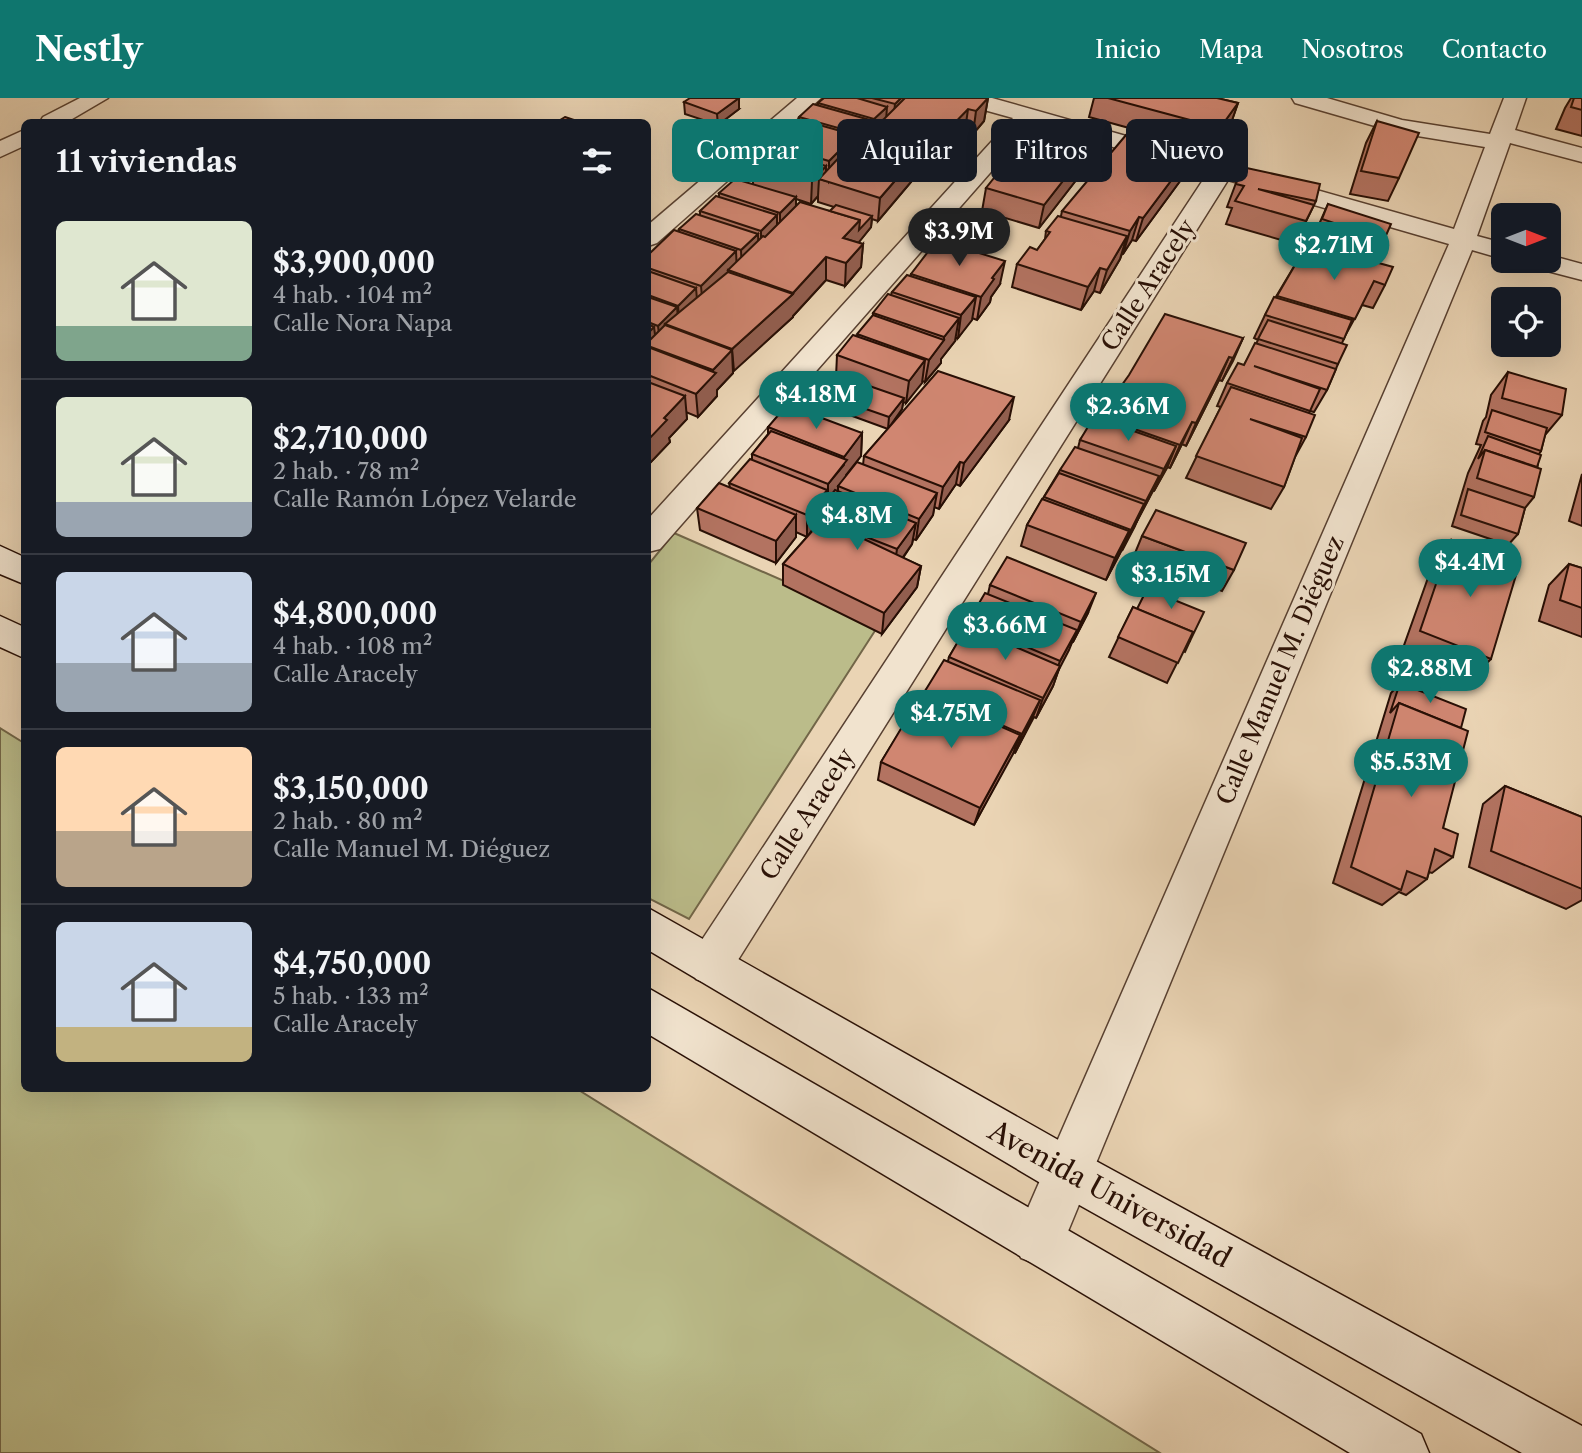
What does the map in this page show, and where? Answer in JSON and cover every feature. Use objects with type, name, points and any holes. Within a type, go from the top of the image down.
[{"type":"street","points":[[57,119],[97,98]]},
{"type":"street","points":[[651,235],[810,98]]},
{"type":"street","points":[[967,98],[1126,143]]},
{"type":"street","points":[[1303,98],[1399,126],[1501,138],[1582,155]]},
{"type":"street","name":"Calle Manuel M. Diéguez","points":[[1039,1240],[1463,240],[1515,98]]},
{"type":"street","points":[[651,537],[1028,115]]},
{"type":"street","points":[[0,150],[21,139]]},
{"type":"street","points":[[1248,178],[1491,248]]},
{"type":"street","name":"Calle Aracely","points":[[711,964],[1214,182]]},
{"type":"street","points":[[1561,266],[1582,272]]},
{"type":"street","points":[[0,558],[21,570]]},
{"type":"street","points":[[0,630],[21,642]]},
{"type":"street","name":"Avenida Universidad","points":[[651,930],[1066,1171],[1576,1453]]},
{"type":"street","points":[[651,1012],[1402,1453]]},
{"type":"green space","points":[[674,533],[880,623],[689,919],[651,900],[651,561]]},
{"type":"green space","points":[[0,728],[21,741],[21,1092],[582,1092],[1160,1453],[0,1453]]},
{"type":"building","points":[[690,98],[739,98],[717,114],[684,102]]},
{"type":"building","points":[[824,98],[857,98],[887,107],[874,119],[818,103]]},
{"type":"building","points":[[872,98],[901,98],[895,104]]},
{"type":"building","points":[[905,98],[988,98],[976,111],[968,109],[958,119],[884,119]]},
{"type":"building","points":[[1108,98],[1217,98],[1238,103],[1226,119],[1186,119]]},
{"type":"building","points":[[1574,98],[1582,98],[1582,110],[1571,107]]},
{"type":"building","points":[[813,104],[866,119],[837,119],[837,128],[823,124],[823,119],[799,117]]},
{"type":"building","points":[[1377,121],[1419,133],[1399,178],[1361,171]]},
{"type":"building","points":[[823,126],[837,130],[837,153],[829,161],[823,159]]},
{"type":"building","points":[[1126,135],[1126,182],[1170,182],[1130,231],[1062,211],[1086,182],[1112,182],[1112,152]]},
{"type":"building","points":[[837,160],[837,182],[894,182],[880,198],[823,180],[823,175]]},
{"type":"building","points":[[1248,168],[1320,184],[1316,201],[1258,189],[1314,205],[1306,221],[1235,201],[1244,186],[1236,184],[1248,182]]},
{"type":"building","points":[[732,182],[745,182],[796,197],[780,213],[719,193]]},
{"type":"building","points":[[991,182],[1062,182],[1044,205],[986,188]]},
{"type":"building","points":[[716,196],[777,215],[761,231],[700,211]]},
{"type":"building","points":[[800,202],[860,220],[843,238],[863,244],[846,263],[826,257],[793,293],[728,270],[765,237]]},
{"type":"building","points":[[1328,204],[1391,224],[1384,240],[1322,219]]},
{"type":"building","points":[[836,205],[872,216],[859,230],[860,220],[830,211]]},
{"type":"building","points":[[696,214],[758,234],[741,250],[679,229]]},
{"type":"building","points":[[1058,216],[1127,236],[1107,270],[1100,268],[1088,287],[1017,264],[1030,247],[1037,250],[1050,232],[1046,231]]},
{"type":"building","points":[[1321,223],[1382,242],[1373,258],[1311,238]]},
{"type":"building","points":[[674,230],[736,251],[701,286],[651,269],[651,252]]},
{"type":"building","points":[[937,240],[1005,261],[981,297],[911,274]]},
{"type":"building","points":[[1317,246],[1393,267],[1385,285],[1374,281],[1355,319],[1277,296],[1298,260],[1308,263]]},
{"type":"building","points":[[651,272],[696,288],[678,306],[651,296]]},
{"type":"building","points":[[728,272],[793,294],[732,349],[665,324]]},
{"type":"building","points":[[907,275],[976,297],[961,315],[892,292]]},
{"type":"building","points":[[888,294],[959,318],[944,337],[873,313]]},
{"type":"building","points":[[1274,297],[1352,320],[1344,339],[1265,315]]},
{"type":"building","points":[[651,298],[677,307],[658,326],[651,323]]},
{"type":"building","points":[[1165,314],[1243,338],[1233,358],[1229,357],[1196,423],[1192,422],[1180,445],[1097,416],[1129,375]]},
{"type":"building","points":[[873,315],[944,340],[929,360],[857,334]]},
{"type":"building","points":[[1268,320],[1347,345],[1338,364],[1258,339]]},
{"type":"building","points":[[665,325],[732,350],[713,370],[651,347],[651,339]]},
{"type":"building","points":[[853,335],[925,360],[909,381],[837,355]]},
{"type":"building","points":[[1255,343],[1336,369],[1327,390],[1254,366],[1320,389],[1310,411],[1227,383],[1238,363],[1244,365]]},
{"type":"building","points":[[651,348],[716,373],[696,394],[651,376]]},
{"type":"building","points":[[938,371],[1014,397],[964,463],[960,462],[943,487],[864,456]]},
{"type":"building","points":[[1508,372],[1566,389],[1562,415],[1502,398]]},
{"type":"building","points":[[852,380],[904,398],[889,417],[837,399]]},
{"type":"building","points":[[651,383],[685,396],[664,418],[667,420],[651,437]]},
{"type":"building","points":[[1231,387],[1315,415],[1306,437],[1250,419],[1302,438],[1284,487],[1196,456]]},
{"type":"building","points":[[787,405],[862,433],[844,457],[768,427]]},
{"type":"building","points":[[1492,410],[1547,428],[1541,451],[1485,432]]},
{"type":"building","points":[[1094,417],[1176,446],[1164,469],[1080,440]]},
{"type":"building","points":[[771,431],[847,460],[828,484],[752,454]]},
{"type":"building","points":[[1488,436],[1541,455],[1537,467],[1485,450],[1478,459]]},
{"type":"building","points":[[1075,447],[1159,476],[1146,501],[1060,470]]},
{"type":"building","points":[[1485,450],[1541,469],[1534,497],[1477,478]]},
{"type":"building","points":[[750,459],[827,490],[807,515],[729,483]]},
{"type":"building","points":[[857,462],[937,493],[919,519],[838,486]]},
{"type":"building","points":[[1059,473],[1144,504],[1131,530],[1044,497]]},
{"type":"building","points":[[719,483],[796,515],[776,541],[697,508]]},
{"type":"building","points":[[1468,489],[1525,508],[1518,534],[1461,515]]},
{"type":"building","points":[[835,490],[916,523],[897,549],[828,522],[921,566],[884,613],[783,564],[823,519],[815,516]]},
{"type":"building","points":[[1042,499],[1129,531],[1115,558],[1027,525]]},
{"type":"building","points":[[1156,510],[1246,543],[1234,570],[1142,536]]},
{"type":"building","points":[[1451,540],[1519,565],[1491,659],[1420,631]]},
{"type":"building","points":[[1007,557],[1096,593],[1081,622],[990,585]]},
{"type":"building","points":[[1569,564],[1582,568],[1582,608],[1560,600]]},
{"type":"building","points":[[1147,589],[1204,612],[1190,641],[1188,640],[1193,632],[1137,609]]},
{"type":"building","points":[[985,593],[1077,630],[1060,661],[968,622]]},
{"type":"building","points":[[1133,607],[1193,632],[1178,663],[1118,637]]},
{"type":"building","points":[[967,626],[1060,666],[1043,698],[949,657]]},
{"type":"building","points":[[944,660],[1040,700],[1022,734],[925,691]]},
{"type":"building","points":[[1400,683],[1466,709],[1461,728],[1399,703],[1390,713]]},
{"type":"building","points":[[923,692],[1020,735],[980,808],[881,762]]},
{"type":"building","points":[[1399,703],[1468,731],[1443,828],[1458,834],[1453,857],[1435,849],[1427,879],[1407,871],[1401,890],[1351,867]]},
{"type":"building","points":[[1505,786],[1582,817],[1582,889],[1491,851]]}]
